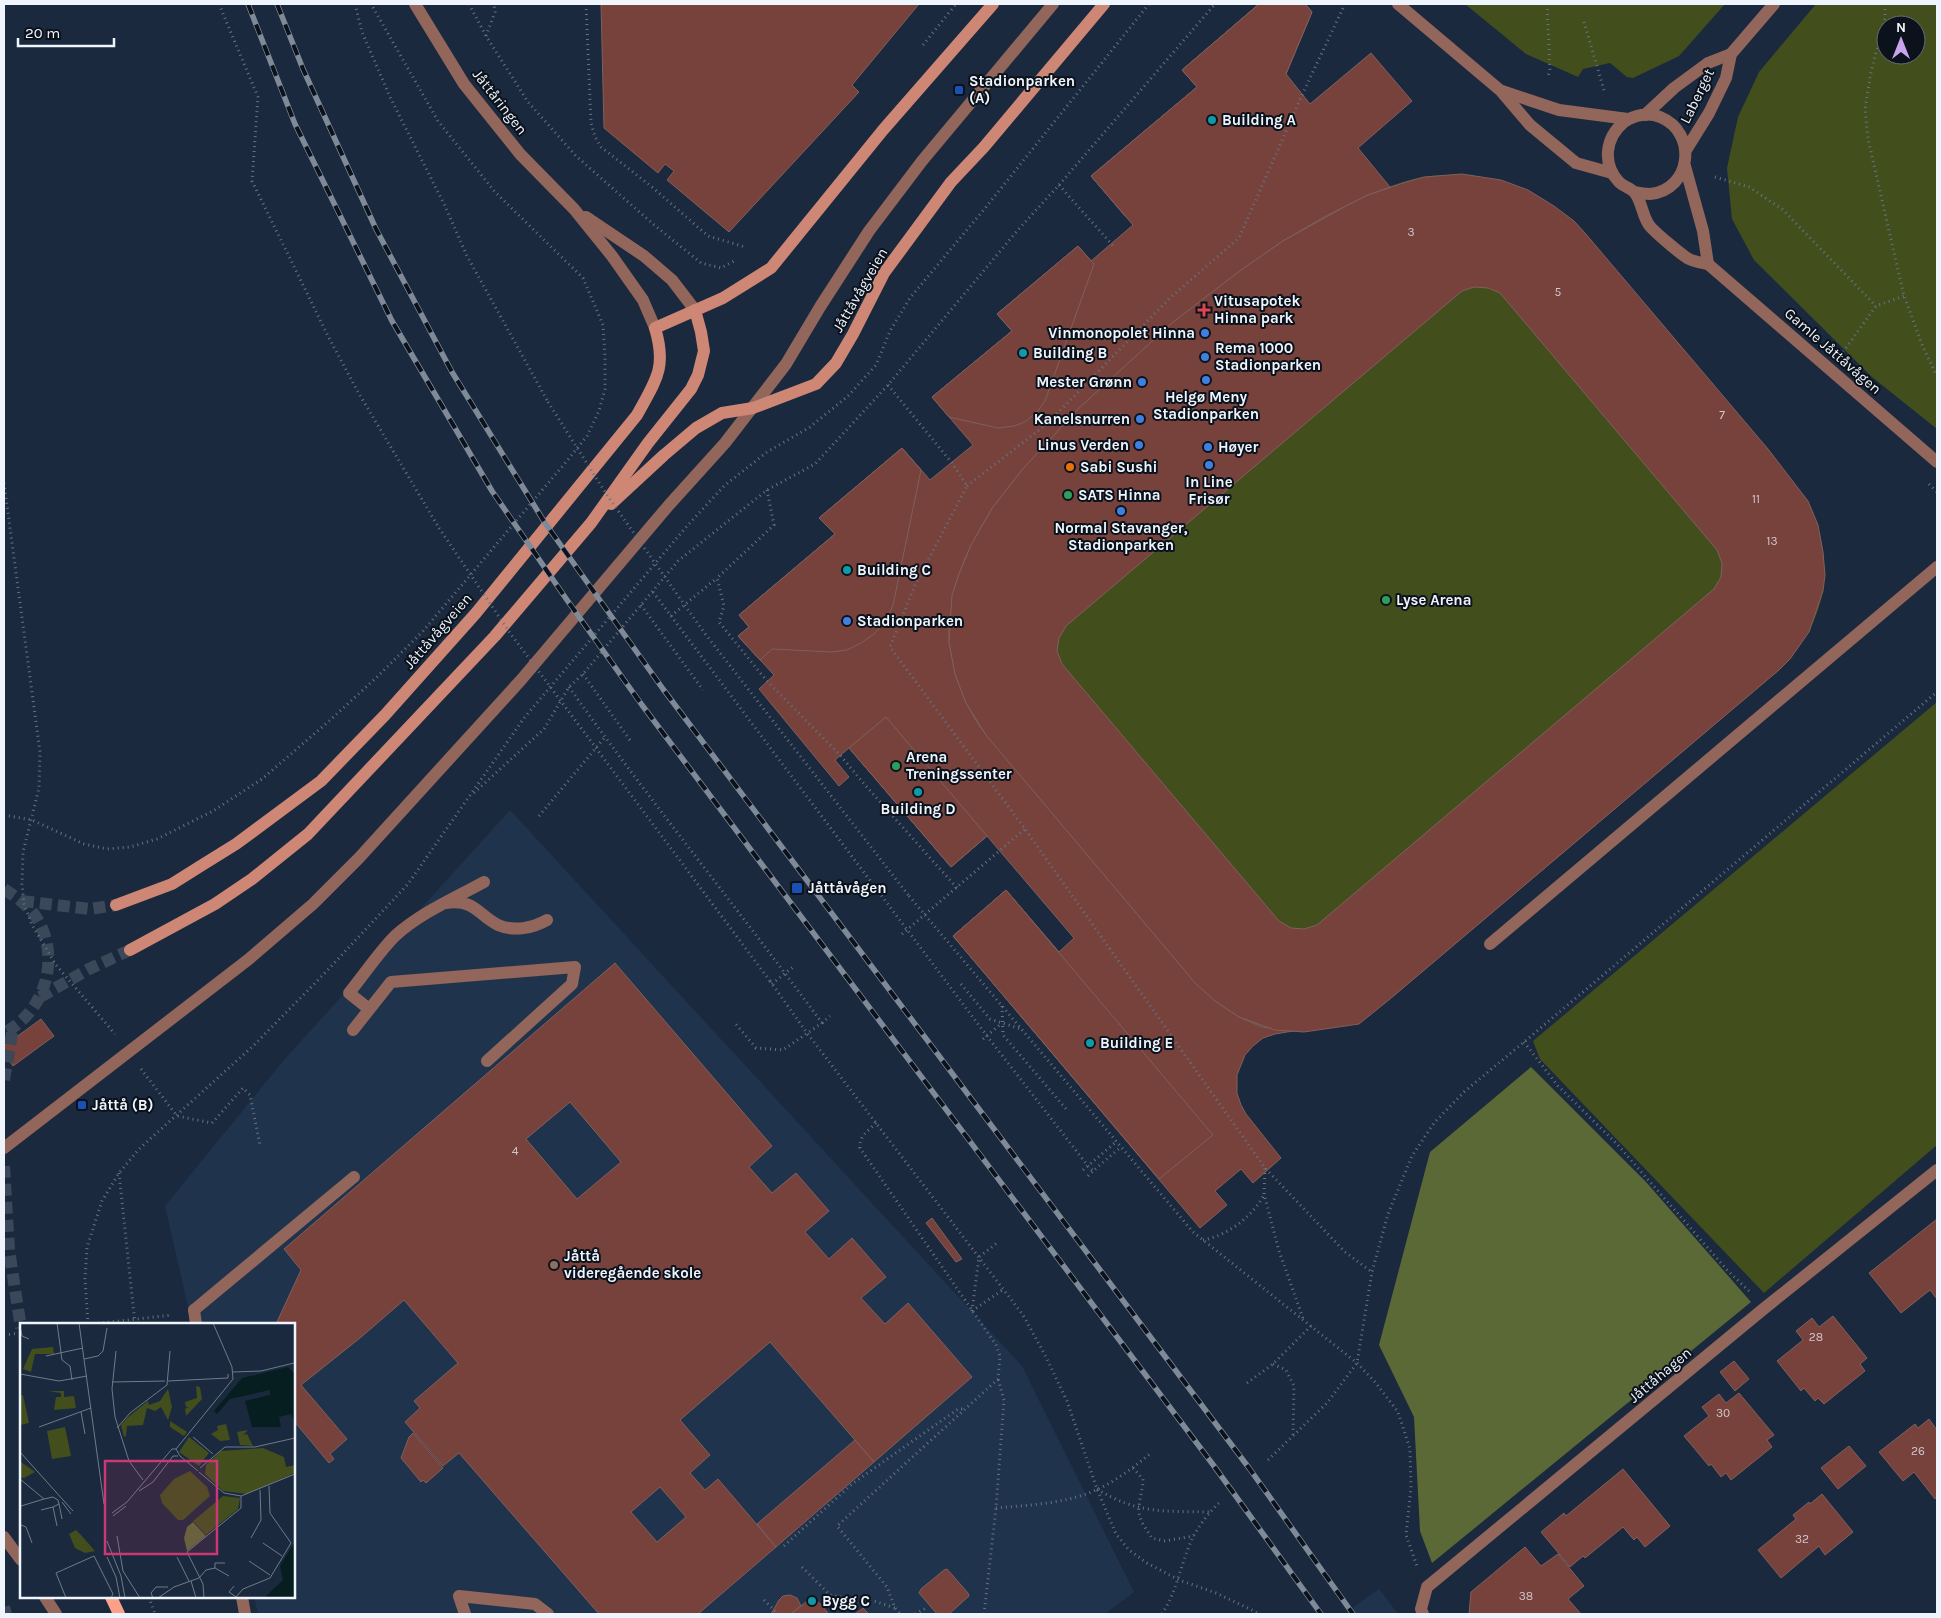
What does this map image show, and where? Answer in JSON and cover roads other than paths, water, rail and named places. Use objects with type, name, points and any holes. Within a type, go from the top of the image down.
[{"type":"main road","points":[[111,1598],[119,1614]]},
{"type":"street","name":"Jåttåringen","points":[[414,4],[464,84],[520,154],[574,209],[612,256],[643,300],[655,328]]},
{"type":"street","points":[[655,328],[723,298],[770,268],[883,130],[993,4]]},
{"type":"street","points":[[4,1148],[249,959],[313,904],[359,858],[521,680],[663,513],[726,444],[786,364],[869,231],[922,161],[1053,4]]},
{"type":"street","name":"Jåttåvågveien","points":[[591,523],[696,428],[722,413],[753,408],[816,384],[836,363],[854,334],[884,274],[951,182],[984,147],[1104,4]]},
{"type":"street","name":"Gamle Jåttåvågen","points":[[1398,4],[1502,91],[1530,125],[1576,163],[1612,173],[1621,184],[1635,192],[1649,225],[1688,259],[1708,264],[1937,462]]},
{"type":"street","name":"Laberget","points":[[1645,115],[1674,88],[1708,63],[1731,54],[1774,4]]},
{"type":"street","name":"Laberget","points":[[1686,150],[1726,78],[1731,54]]},
{"type":"street","name":"Gamle Jåttåvågen","points":[[1502,91],[1559,110],[1628,119],[1645,115],[1659,116],[1670,122],[1682,135],[1686,150],[1685,166],[1703,231],[1708,264]]},
{"type":"street","points":[[1612,173],[1607,156],[1609,143],[1616,129],[1628,119]]},
{"type":"street","points":[[1635,192],[1650,194],[1666,189],[1678,179],[1685,166]]},
{"type":"street","name":"Jåttåringen","points":[[574,209],[644,256],[672,280],[695,310]]},
{"type":"street","name":"Jåttåvågveien","points":[[130,950],[215,904],[308,834],[495,636],[591,523],[648,443],[691,389],[698,375],[704,351],[695,310]]},
{"type":"street","name":"Jåttåvågveien","points":[[116,905],[172,884],[236,844],[321,781],[385,716],[476,613],[637,415],[657,379],[661,361],[660,346],[655,328]]},
{"type":"street","points":[[1490,944],[1937,567]]},
{"type":"street","points":[[369,1009],[349,993],[396,936],[444,904],[484,882],[479,899],[488,916]]},
{"type":"street","points":[[444,904],[466,904],[477,908],[498,924],[512,929],[539,925],[547,920]]},
{"type":"street","points":[[353,1030],[392,982],[575,967],[572,984],[487,1061]]},
{"type":"street","name":"Jåttåhagen","points":[[1423,1614],[1421,1609],[1427,1587],[1937,1170]]},
{"type":"street","points":[[196,1323],[194,1310],[354,1177]]},
{"type":"street","points":[[4,1537],[20,1559]]},
{"type":"street","points":[[465,1614],[459,1596],[535,1604],[548,1614]]},
{"type":"street","points":[[46,1598],[56,1614]]},
{"type":"street","points":[[242,1598],[245,1614]]},
{"type":"tunnel","points":[[4,889],[26,905],[36,917],[44,933],[48,949],[48,966],[39,998],[30,1012],[18,1024],[4,1033]]},
{"type":"tunnel","points":[[22,901],[90,909],[116,905]]},
{"type":"tunnel","points":[[40,997],[89,969],[130,950]]},
{"type":"tunnel","points":[[4,1080],[13,1028]]},
{"type":"tunnel","points":[[4,1166],[9,1250],[20,1323]]},
{"type":"tunnel","points":[[4,1607],[6,1614]]},
{"type":"railway","points":[[248,4],[295,124],[392,321],[492,491],[642,705],[1214,1466],[1321,1614]]},
{"type":"railway","points":[[277,4],[303,69],[376,229],[452,372],[545,523],[663,689],[1249,1468],[1353,1614]]},
{"type":"place","name":"Stadionparken (A)","points":[[959,90]]},
{"type":"place","name":"Building A","points":[[1212,120]]},
{"type":"place","name":"Vitusapotek Hinna park","points":[[1204,310]]},
{"type":"place","name":"Vinmonopolet Hinna","points":[[1205,333]]},
{"type":"place","name":"Building B","points":[[1023,353]]},
{"type":"place","name":"Rema 1000 Stadionparken","points":[[1205,357]]},
{"type":"place","name":"Helgø Meny Stadionparken","points":[[1206,380]]},
{"type":"place","name":"Mester Grønn","points":[[1142,382]]},
{"type":"place","name":"Kanelsnurren","points":[[1140,419]]},
{"type":"place","name":"Linus Verden","points":[[1139,445]]},
{"type":"place","name":"Høyer","points":[[1208,447]]},
{"type":"place","name":"In Line Frisør","points":[[1209,465]]},
{"type":"place","name":"Sabi Sushi","points":[[1070,467]]},
{"type":"place","name":"SATS Hinna","points":[[1068,495]]},
{"type":"place","name":"Normal Stavanger, Stadionparken","points":[[1121,511]]},
{"type":"place","name":"Building C","points":[[847,570]]},
{"type":"place","name":"Lyse Arena","points":[[1386,600]]},
{"type":"place","name":"Stadionparken","points":[[847,621]]},
{"type":"place","name":"Arena Treningssenter","points":[[896,766]]},
{"type":"place","name":"Building D","points":[[918,792]]},
{"type":"place","name":"Jåttåvågen","points":[[797,888]]},
{"type":"place","name":"Building E","points":[[1090,1043]]},
{"type":"place","name":"Jåttå (B)","points":[[82,1105]]},
{"type":"place","name":"Jåttå videregående skole","points":[[554,1265]]},
{"type":"place","name":"Bygg C","points":[[812,1601]]}]
